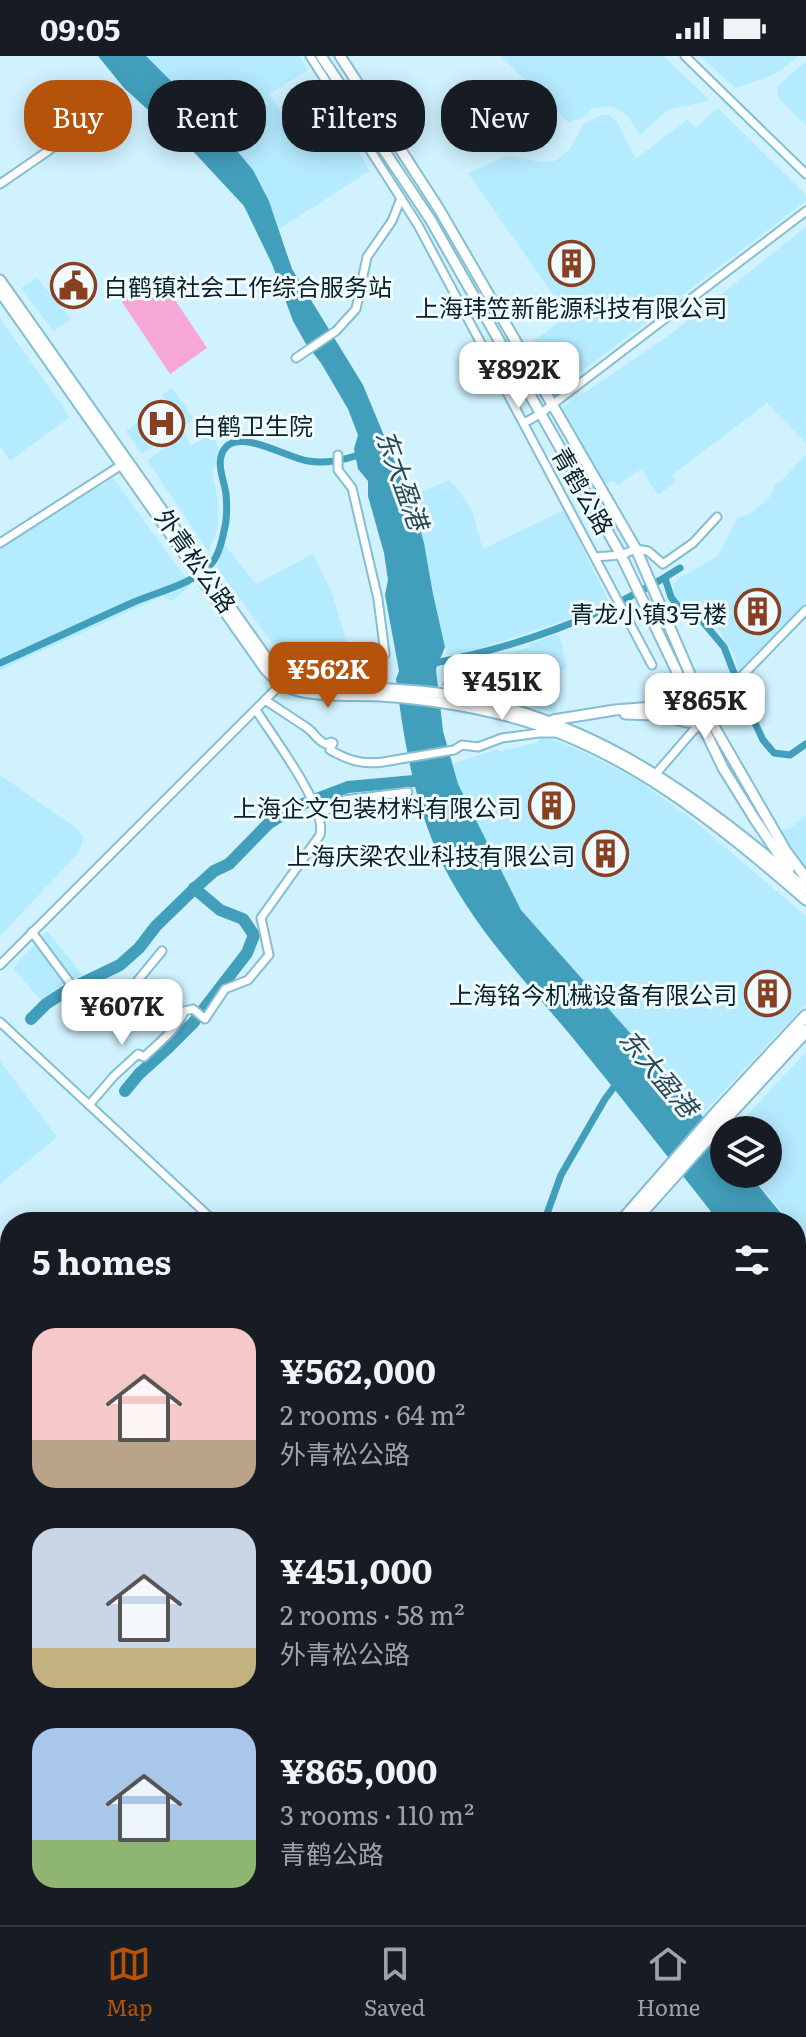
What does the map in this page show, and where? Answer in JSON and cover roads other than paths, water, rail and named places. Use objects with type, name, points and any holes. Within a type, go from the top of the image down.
[{"type":"main road","name":"青鹤公路","points":[[321,56],[430,219],[621,555],[702,718]]},
{"type":"main road","name":"青鹤公路","points":[[340,56],[439,209],[636,549],[723,768],[779,857],[804,886]]},
{"type":"main road","name":"外青松公路","points":[[0,280],[124,463]]},
{"type":"main road","name":"外青松公路","points":[[0,292],[201,572],[265,669],[284,682]]},
{"type":"main road","points":[[284,682],[303,692],[383,692],[513,710],[611,748],[699,804],[804,886]]},
{"type":"main road","points":[[546,725],[615,710],[653,707],[702,718]]},
{"type":"main road","points":[[560,729],[622,714],[656,715],[687,722],[702,718]]},
{"type":"main road","points":[[654,777],[806,900]]},
{"type":"main road","points":[[720,1116],[806,1016]]},
{"type":"main road","points":[[720,1116],[806,1031]]},
{"type":"main road","points":[[631,1212],[710,1127]]},
{"type":"main road","points":[[640,1212],[671,1171]]},
{"type":"street","points":[[310,56],[418,225],[652,665]]},
{"type":"street","points":[[685,56],[806,174]]},
{"type":"street","points":[[0,184],[47,152]]},
{"type":"street","points":[[296,358],[336,331],[356,309],[367,257],[403,202]]},
{"type":"street","points":[[524,423],[540,414],[806,211]]},
{"type":"street","points":[[338,455],[338,470],[352,488],[378,599],[385,654]]},
{"type":"street","points":[[0,543],[124,463]]},
{"type":"street","points":[[595,557],[621,555],[636,549],[648,551],[663,564],[693,543],[717,517]]},
{"type":"street","points":[[654,777],[702,718],[806,610]]},
{"type":"street","points":[[0,965],[284,682]]},
{"type":"street","points":[[265,700],[310,729],[317,741],[333,743],[330,750],[358,763],[405,759],[454,750],[462,745],[478,747],[502,738],[560,729]]},
{"type":"street","points":[[89,1105],[130,1060],[138,1054],[144,1057],[181,1020],[184,1011],[193,1009],[205,1019],[225,989],[248,980],[269,955],[261,918],[320,835],[322,827],[318,812],[256,710]]},
{"type":"street","points":[[318,812],[344,800],[408,792]]},
{"type":"street","points":[[32,932],[99,1022],[120,1002],[162,951]]},
{"type":"street","points":[[0,1022],[204,1212]]},
{"type":"water","points":[[98,56],[146,56],[170,80],[148,80],[148,110],[132,95],[132,80],[118,80]]},
{"type":"water","name":"东大盈港","points":[[194,152],[238,152],[253,170],[269,201],[292,269],[363,385],[415,510],[424,543],[445,647],[436,669],[443,731],[458,784],[521,910],[710,1126],[710,1188],[760,1188],[780,1212],[711,1212],[503,955],[471,913],[444,867],[425,822],[412,775],[396,679],[399,671],[385,595],[388,580],[384,553],[368,496],[368,481],[358,469],[354,449],[358,435],[348,409],[293,321],[272,264],[244,206]]},
{"type":"waterway","points":[[0,663],[185,582],[211,564],[225,527],[226,494],[221,458],[226,447],[234,443],[254,443],[315,462],[362,454]]},
{"type":"waterway","points":[[430,664],[495,649],[560,628],[622,601],[680,568]]},
{"type":"waterway","points":[[665,578],[671,597],[680,609],[698,616],[724,647],[746,704],[763,740],[774,753],[790,755],[806,744]]},
{"type":"waterway","points":[[31,1019],[66,991],[120,965],[214,871],[229,864],[268,824],[295,807],[348,787],[414,781]]},
{"type":"waterway","points":[[125,1091],[193,1023],[247,953],[254,935],[243,919],[220,910],[194,888]]},
{"type":"waterway","points":[[548,1212],[561,1175],[617,1083]]},
{"type":"place","name":"上海玮笠新能源科技有限公司","points":[[571,264]]},
{"type":"place","name":"白鹤镇社会工作综合服务站","points":[[73,285]]},
{"type":"place","name":"白鹤卫生院","points":[[162,424]]},
{"type":"place","name":"青龙小镇3号楼","points":[[758,612]]},
{"type":"place","name":"上海企文包装材料有限公司","points":[[552,806]]},
{"type":"place","name":"上海庆梁农业科技有限公司","points":[[606,854]]},
{"type":"place","name":"上海铭今机械设备有限公司","points":[[768,993]]}]
